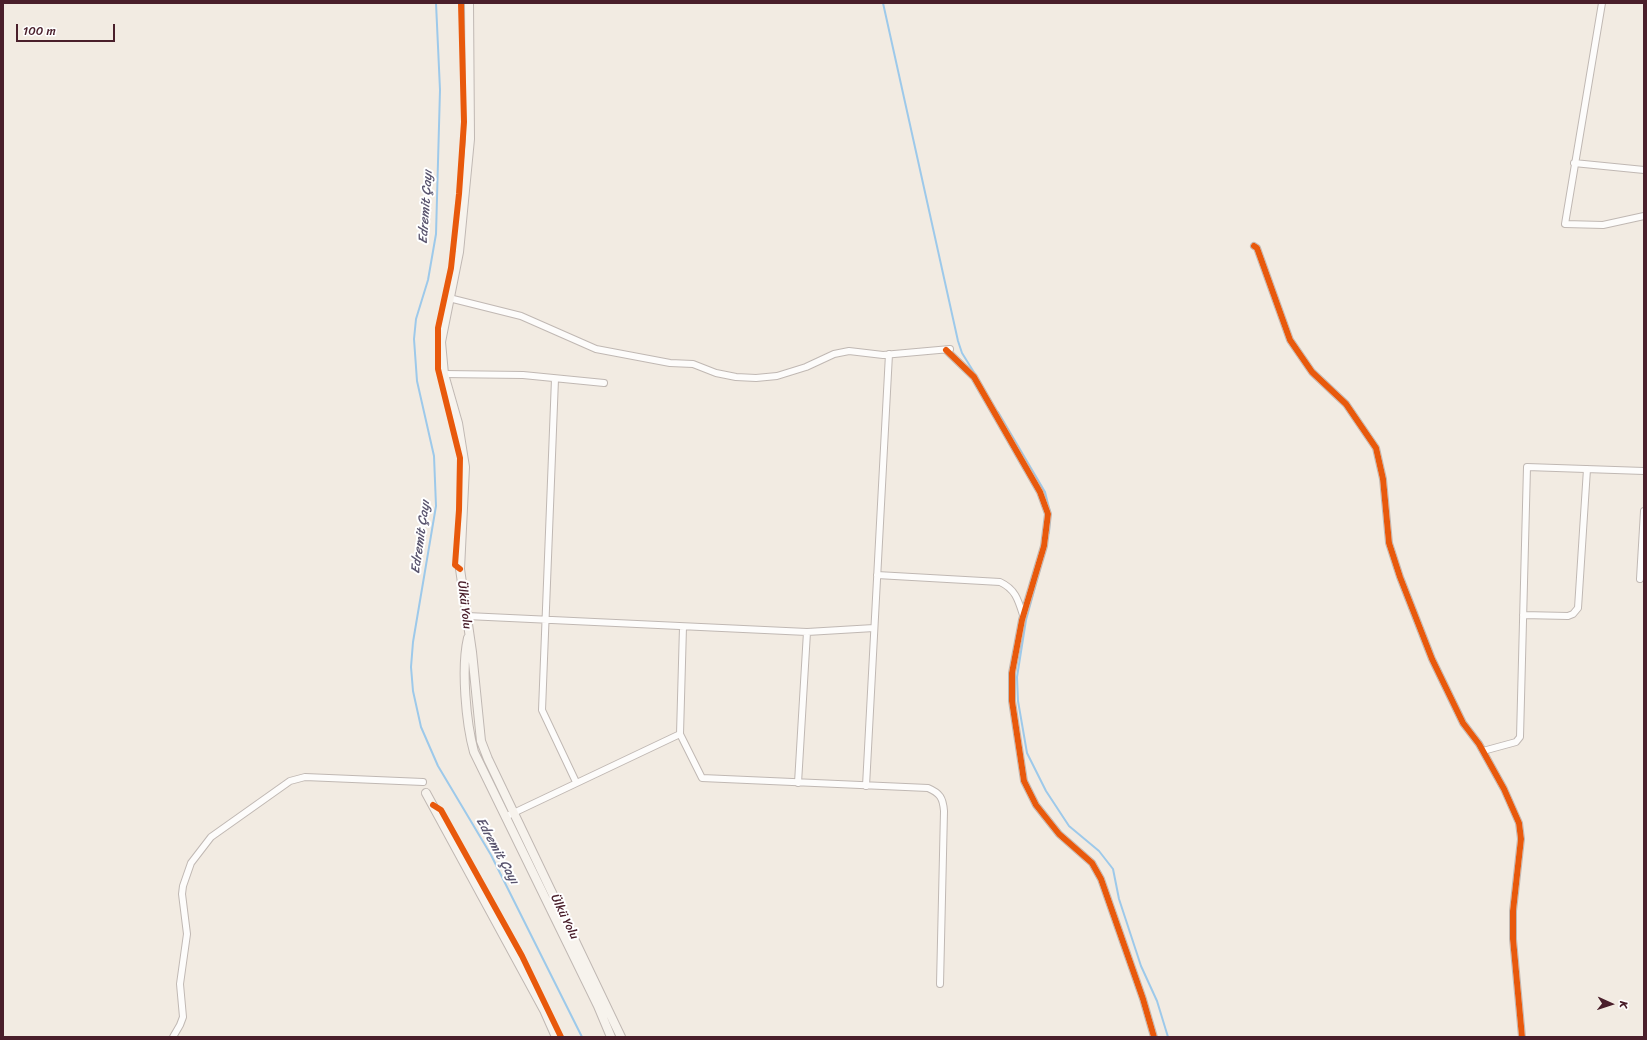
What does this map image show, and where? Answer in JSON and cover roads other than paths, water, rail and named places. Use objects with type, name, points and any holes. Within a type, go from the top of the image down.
[{"type":"main road","name":"Ülkü Yolu","points":[[469,3],[470,139],[459,252],[441,342],[444,374],[458,423],[465,467],[460,569],[467,616],[468,636],[472,652],[481,741],[622,1037]]},
{"type":"main road","name":"Ülkü Yolu","points":[[468,636],[465,652],[468,722],[470,737],[481,768],[598,1006],[611,1037]]},
{"type":"main road","points":[[426,793],[541,1004],[556,1037]]},
{"type":"street","points":[[1602,3],[1565,224],[1603,225],[1644,216]]},
{"type":"street","points":[[1574,163],[1644,170]]},
{"type":"street","points":[[1254,246],[1257,248],[1290,340],[1312,372],[1346,404],[1376,448],[1383,479],[1389,543],[1400,578],[1432,659],[1462,723],[1483,750],[1520,823],[1521,839],[1513,911],[1512,939],[1522,1037]]},
{"type":"street","points":[[450,298],[521,316],[596,349],[670,363],[693,364],[716,373],[736,377],[756,378],[776,376],[806,367],[834,354],[848,351],[889,354],[949,350],[974,377],[1040,492],[1048,514],[1044,546],[1023,614],[1012,673],[1012,701],[1024,781],[1036,805],[1059,834],[1092,863],[1101,879],[1143,999],[1154,1037]]},
{"type":"street","points":[[866,786],[889,354]]},
{"type":"street","points":[[444,374],[523,375],[604,383]]},
{"type":"street","points":[[554,379],[542,710],[576,782]]},
{"type":"street","points":[[1483,750],[1516,742],[1520,737],[1527,467],[1644,471]]},
{"type":"street","points":[[1522,615],[1568,616],[1573,614],[1578,608],[1587,469]]},
{"type":"street","points":[[1640,579],[1644,511]]},
{"type":"street","points":[[877,575],[1000,582],[1011,588],[1018,599],[1023,614]]},
{"type":"street","points":[[467,616],[807,632],[874,628]]},
{"type":"street","points":[[683,627],[680,734],[702,778],[928,788],[939,793],[943,800],[940,984]]},
{"type":"street","points":[[798,783],[807,632]]},
{"type":"street","points":[[505,817],[680,734]]},
{"type":"street","points":[[173,1037],[180,1026],[183,1017],[180,984],[187,934],[182,894],[183,886],[191,863],[211,837],[290,781],[305,778],[423,782]]},
{"type":"waterway","name":"Edremit Çayı","points":[[436,3],[440,90],[436,234],[428,280],[416,319],[414,339],[417,381],[434,456],[436,506],[413,642],[411,667],[413,691],[421,727],[438,766],[491,855],[582,1037]]},
{"type":"waterway","points":[[883,3],[958,341],[962,353],[975,374]]},
{"type":"waterway","points":[[998,412],[1045,492],[1050,512]]},
{"type":"waterway","points":[[1049,533],[1050,516]]},
{"type":"waterway","points":[[1041,565],[1026,620],[1017,677],[1018,701],[1027,753],[1046,791],[1069,826],[1099,851],[1113,869],[1119,899],[1141,966],[1157,1001],[1168,1037]]}]
